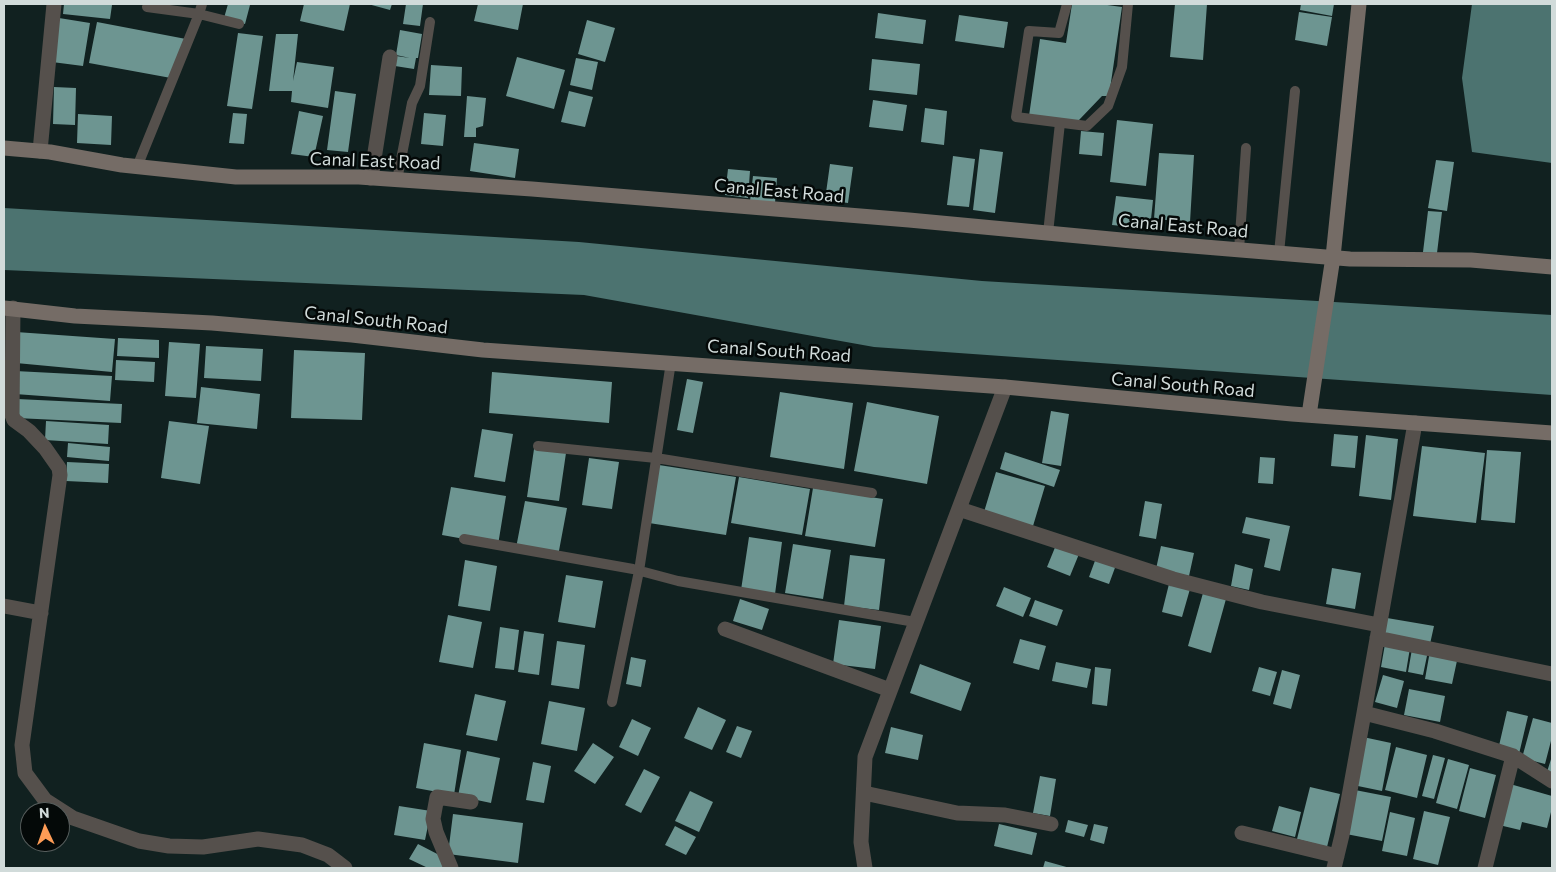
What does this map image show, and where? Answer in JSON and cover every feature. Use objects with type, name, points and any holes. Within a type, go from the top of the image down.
[{"type":"street","points":[[40,152],[54,4]]},
{"type":"street","points":[[1309,415],[1333,257],[1359,4]]},
{"type":"street","points":[[371,178],[390,57]]},
{"type":"street","name":"Canal East Road","points":[[4,148],[236,177],[371,178],[532,189],[1239,250],[1333,257],[1471,260],[1552,267]]},
{"type":"street","points":[[8,308],[12,415],[14,420],[29,431],[45,448],[59,468],[59,485],[22,745],[25,773],[45,800],[73,818],[139,841],[169,846],[203,847],[258,838],[302,845],[328,855],[345,868]]},
{"type":"street","name":"Canal South Road","points":[[8,308],[75,316],[352,335],[483,350],[1005,387],[1309,415],[1552,433]]},
{"type":"street","points":[[865,868],[861,842],[865,757],[1005,387]]},
{"type":"street","points":[[1242,833],[1335,862],[1364,713],[1415,423]]},
{"type":"street","points":[[958,509],[1173,579],[1378,632],[1552,674]]},
{"type":"street","points":[[4,606],[41,613]]},
{"type":"street","points":[[725,629],[890,690]]},
{"type":"street","points":[[1364,713],[1435,731],[1513,756],[1552,782]]},
{"type":"street","points":[[1485,868],[1513,756]]},
{"type":"street","points":[[864,793],[957,813],[1005,815],[1051,824]]},
{"type":"street","points":[[451,868],[436,832],[433,819],[437,797],[471,802]]},
{"type":"lane","points":[[1067,4],[1059,33],[1029,31],[1016,117],[1087,126],[1108,106],[1122,67],[1128,4]]},
{"type":"lane","points":[[147,7],[201,9],[239,24]]},
{"type":"lane","points":[[137,166],[201,9]]},
{"type":"lane","points":[[397,180],[412,103],[420,86],[430,22]]},
{"type":"lane","points":[[1279,253],[1295,92]]},
{"type":"lane","points":[[1048,233],[1060,123]]},
{"type":"lane","points":[[1239,250],[1246,148]]},
{"type":"lane","points":[[612,702],[638,571],[671,362]]},
{"type":"lane","points":[[538,446],[656,458],[872,493]]},
{"type":"lane","points":[[464,539],[678,580],[915,622]]},
{"type":"water","points":[[1472,4],[1552,4],[1552,163],[1472,152],[1462,78]]},
{"type":"water","points":[[4,208],[579,242],[982,281],[1552,315],[1552,395],[874,347],[584,295],[4,270]]},
{"type":"building","points":[[64,4],[112,5],[110,19],[63,14]]},
{"type":"building","points":[[228,4],[250,5],[245,24],[224,18]]},
{"type":"building","points":[[304,4],[350,4],[344,31],[300,21]]},
{"type":"building","points":[[368,4],[392,4],[390,10]]},
{"type":"building","points":[[406,4],[423,4],[420,26],[403,24]]},
{"type":"building","points":[[478,4],[523,4],[518,30],[474,21]]},
{"type":"building","points":[[1072,4],[1100,4],[1122,7],[1109,96],[1102,96],[1079,120],[1079,124],[1029,116],[1040,39],[1066,43]]},
{"type":"building","points":[[1175,4],[1207,4],[1203,60],[1170,57]]},
{"type":"building","points":[[1301,4],[1334,4],[1332,16],[1300,10]]},
{"type":"building","points":[[1299,12],[1332,17],[1327,46],[1295,40]]},
{"type":"building","points":[[878,13],[926,20],[923,44],[875,38]]},
{"type":"building","points":[[959,15],[1008,22],[1004,48],[955,41]]},
{"type":"building","points":[[59,18],[90,23],[83,66],[52,62]]},
{"type":"building","points":[[587,20],[615,28],[605,62],[578,54]]},
{"type":"building","points":[[97,22],[186,39],[171,78],[89,63]]},
{"type":"building","points":[[400,30],[422,34],[414,69],[395,66],[396,56],[410,58],[396,55]]},
{"type":"building","points":[[238,33],[263,36],[252,109],[227,106]]},
{"type":"building","points":[[276,34],[298,34],[293,81],[297,62],[334,67],[328,108],[291,102],[292,91],[269,91]]},
{"type":"building","points":[[517,57],[565,70],[554,109],[506,96]]},
{"type":"building","points":[[576,58],[598,62],[592,90],[570,85]]},
{"type":"building","points":[[872,59],[920,64],[917,95],[869,90]]},
{"type":"building","points":[[431,65],[462,67],[461,96],[429,95]]},
{"type":"building","points":[[54,87],[76,88],[75,125],[53,124]]},
{"type":"building","points":[[335,91],[356,94],[348,152],[327,150]]},
{"type":"building","points":[[569,91],[593,97],[585,127],[561,122]]},
{"type":"building","points":[[467,96],[486,98],[483,126],[476,128],[476,137],[464,137]]},
{"type":"building","points":[[873,100],[907,105],[903,131],[869,127]]},
{"type":"building","points":[[925,108],[947,111],[944,145],[921,142]]},
{"type":"building","points":[[299,111],[323,116],[314,157],[291,154]]},
{"type":"building","points":[[233,113],[247,114],[244,144],[229,143]]},
{"type":"building","points":[[424,113],[446,115],[443,146],[421,144]]},
{"type":"building","points":[[78,114],[112,116],[111,145],[77,143]]},
{"type":"building","points":[[1117,120],[1153,124],[1146,186],[1110,182]]},
{"type":"building","points":[[1081,131],[1104,133],[1102,156],[1079,154]]},
{"type":"building","points":[[474,143],[519,149],[515,178],[470,171]]},
{"type":"building","points":[[980,149],[1003,152],[995,213],[973,210]]},
{"type":"building","points":[[1159,153],[1194,155],[1190,222],[1154,219]]},
{"type":"building","points":[[953,156],[975,159],[969,207],[947,205]]},
{"type":"building","points":[[1436,160],[1454,162],[1447,211],[1428,208]]},
{"type":"building","points":[[830,164],[853,167],[848,203],[825,200]]},
{"type":"building","points":[[728,169],[750,171],[748,198],[725,195]]},
{"type":"building","points":[[753,176],[777,178],[775,203],[750,201]]},
{"type":"building","points":[[1116,196],[1153,200],[1150,229],[1112,225]]},
{"type":"building","points":[[1428,211],[1442,212],[1437,253],[1423,252]]},
{"type":"building","points":[[16,332],[115,339],[112,372],[16,363]]},
{"type":"building","points":[[118,338],[159,340],[159,358],[117,356]]},
{"type":"building","points":[[169,342],[200,344],[196,398],[165,396]]},
{"type":"building","points":[[206,346],[263,349],[261,381],[204,378]]},
{"type":"building","points":[[294,350],[365,353],[362,420],[291,418]]},
{"type":"building","points":[[116,360],[155,362],[154,382],[115,380]]},
{"type":"building","points":[[15,371],[112,376],[110,401],[15,394]]},
{"type":"building","points":[[492,372],[612,382],[609,423],[489,413]]},
{"type":"building","points":[[687,379],[703,382],[693,433],[677,430]]},
{"type":"building","points":[[201,387],[260,394],[257,429],[197,423]]},
{"type":"building","points":[[780,392],[853,403],[844,469],[770,457]]},
{"type":"building","points":[[17,399],[122,404],[121,423],[16,418]]},
{"type":"building","points":[[867,402],[939,416],[927,484],[854,471]]},
{"type":"building","points":[[1051,411],[1069,414],[1061,466],[1042,463]]},
{"type":"building","points":[[46,421],[109,425],[108,444],[45,440]]},
{"type":"building","points":[[169,421],[209,426],[200,484],[161,478]]},
{"type":"building","points":[[482,429],[513,434],[505,482],[474,477]]},
{"type":"building","points":[[1334,434],[1358,436],[1355,468],[1331,466]]},
{"type":"building","points":[[1366,435],[1398,439],[1391,500],[1359,496]]},
{"type":"building","points":[[68,443],[110,447],[109,461],[67,457]]},
{"type":"building","points":[[1422,446],[1485,453],[1476,523],[1413,516]]},
{"type":"building","points":[[534,449],[566,453],[559,501],[527,497]]},
{"type":"building","points":[[1487,450],[1521,452],[1515,523],[1481,520]]},
{"type":"building","points":[[1005,452],[1060,470],[1054,487],[1000,469]]},
{"type":"building","points":[[1260,457],[1275,458],[1273,484],[1258,483]]},
{"type":"building","points":[[589,458],[619,462],[612,509],[582,505]]},
{"type":"building","points":[[67,462],[109,464],[108,483],[66,481]]},
{"type":"building","points":[[659,465],[736,477],[726,535],[649,523]]},
{"type":"building","points":[[996,472],[1045,486],[1033,526],[984,512]]},
{"type":"building","points":[[739,477],[810,489],[802,535],[731,523]]},
{"type":"building","points":[[451,487],[506,496],[498,545],[442,535]]},
{"type":"building","points":[[813,488],[883,499],[875,547],[805,536]]},
{"type":"building","points":[[525,501],[567,508],[558,556],[516,548]]},
{"type":"building","points":[[1145,501],[1162,504],[1156,539],[1139,536]]},
{"type":"building","points":[[1246,517],[1290,526],[1280,571],[1264,567],[1270,539],[1242,533]]},
{"type":"building","points":[[749,537],[782,542],[775,594],[741,590]]},
{"type":"building","points":[[793,544],[831,550],[823,599],[785,593]]},
{"type":"building","points":[[1056,545],[1079,554],[1070,576],[1047,567]]},
{"type":"building","points":[[1161,546],[1194,553],[1189,576],[1156,569]]},
{"type":"building","points":[[850,555],[885,559],[879,610],[844,606]]},
{"type":"building","points":[[1096,558],[1116,565],[1109,584],[1089,577]]},
{"type":"building","points":[[465,560],[497,566],[490,611],[458,606]]},
{"type":"building","points":[[1235,564],[1253,569],[1249,590],[1231,586]]},
{"type":"building","points":[[1332,568],[1361,573],[1355,609],[1326,604]]},
{"type":"building","points":[[566,575],[603,581],[595,628],[558,622]]},
{"type":"building","points":[[1169,584],[1190,589],[1182,617],[1162,612]]},
{"type":"building","points":[[1004,587],[1031,598],[1023,617],[996,606]]},
{"type":"building","points":[[1203,593],[1226,599],[1211,653],[1188,646]]},
{"type":"building","points":[[740,599],[769,609],[762,630],[733,621]]},
{"type":"building","points":[[1035,600],[1063,610],[1057,626],[1029,616]]},
{"type":"building","points":[[448,615],[482,622],[473,668],[439,662]]},
{"type":"building","points":[[1387,618],[1434,626],[1430,644],[1384,635]]},
{"type":"building","points":[[839,620],[881,626],[875,669],[833,664]]},
{"type":"building","points":[[500,627],[519,630],[514,670],[495,668]]},
{"type":"building","points":[[524,631],[544,634],[539,675],[518,672]]},
{"type":"building","points":[[1020,639],[1046,646],[1039,670],[1013,663]]},
{"type":"building","points":[[557,641],[585,645],[579,689],[551,685]]},
{"type":"building","points":[[1385,644],[1410,648],[1406,672],[1381,667]]},
{"type":"building","points":[[1412,649],[1428,651],[1423,675],[1408,672]]},
{"type":"building","points":[[1430,651],[1458,656],[1452,684],[1425,679]]},
{"type":"building","points":[[631,657],[646,660],[641,687],[626,684]]},
{"type":"building","points":[[1056,662],[1091,669],[1087,688],[1052,681]]},
{"type":"building","points":[[920,664],[971,683],[961,711],[910,693]]},
{"type":"building","points":[[1095,667],[1111,669],[1107,706],[1092,704]]},
{"type":"building","points":[[1259,667],[1277,672],[1270,696],[1252,691]]},
{"type":"building","points":[[1282,670],[1300,675],[1291,709],[1273,704]]},
{"type":"building","points":[[1383,675],[1404,681],[1397,708],[1375,702]]},
{"type":"building","points":[[1409,689],[1445,696],[1440,722],[1404,715]]},
{"type":"building","points":[[475,694],[506,701],[497,741],[466,735]]},
{"type":"building","points":[[549,701],[585,708],[577,751],[541,744]]},
{"type":"building","points":[[698,707],[726,720],[712,750],[684,738]]},
{"type":"building","points":[[1507,711],[1528,716],[1519,754],[1498,750]]},
{"type":"building","points":[[1533,718],[1552,723],[1552,737],[1545,764],[1522,758]]},
{"type":"building","points":[[632,719],[651,728],[638,756],[619,747]]},
{"type":"building","points":[[737,726],[752,731],[741,758],[726,752]]},
{"type":"building","points":[[891,727],[923,735],[918,760],[885,753]]},
{"type":"building","points":[[1363,737],[1391,743],[1382,791],[1353,785]]},
{"type":"building","points":[[424,743],[461,750],[454,795],[416,788]]},
{"type":"building","points":[[593,743],[614,757],[595,784],[574,771]]},
{"type":"building","points":[[1396,747],[1427,755],[1417,798],[1385,790]]},
{"type":"building","points":[[467,751],[500,758],[491,803],[458,796]]},
{"type":"building","points":[[1433,755],[1445,758],[1434,799],[1422,796]]},
{"type":"building","points":[[1552,756],[1552,777],[1546,775]]},
{"type":"building","points":[[1448,759],[1469,765],[1457,809],[1436,803]]},
{"type":"building","points":[[533,762],[551,766],[544,803],[526,800]]},
{"type":"building","points":[[1470,768],[1496,775],[1485,818],[1459,811]]},
{"type":"building","points":[[644,769],[660,777],[641,813],[625,805]]},
{"type":"building","points":[[1040,776],[1056,779],[1050,816],[1033,813]]},
{"type":"building","points":[[1510,784],[1552,796],[1552,808],[1547,828],[1522,822],[1520,830],[1499,825]]},
{"type":"building","points":[[1310,787],[1340,794],[1327,847],[1297,839]]},
{"type":"building","points":[[1355,790],[1391,797],[1382,841],[1346,834]]},
{"type":"building","points":[[690,791],[713,802],[699,832],[675,821]]},
{"type":"building","points":[[399,806],[431,811],[425,840],[394,835]]},
{"type":"building","points":[[1279,806],[1301,812],[1295,837],[1272,831]]},
{"type":"building","points":[[1424,811],[1450,817],[1438,865],[1413,859]]},
{"type":"building","points":[[1390,812],[1415,818],[1407,856],[1382,851]]},
{"type":"building","points":[[453,814],[523,823],[518,863],[448,854]]},
{"type":"building","points":[[1068,820],[1088,825],[1084,837],[1065,832]]},
{"type":"building","points":[[999,824],[1037,833],[1032,855],[994,846]]},
{"type":"building","points":[[1094,824],[1108,827],[1104,844],[1090,840]]},
{"type":"building","points":[[675,826],[696,837],[686,855],[665,845]]},
{"type":"building","points":[[418,844],[447,859],[442,868],[428,868],[409,859]]},
{"type":"building","points":[[1045,861],[1070,868],[1043,868]]}]
